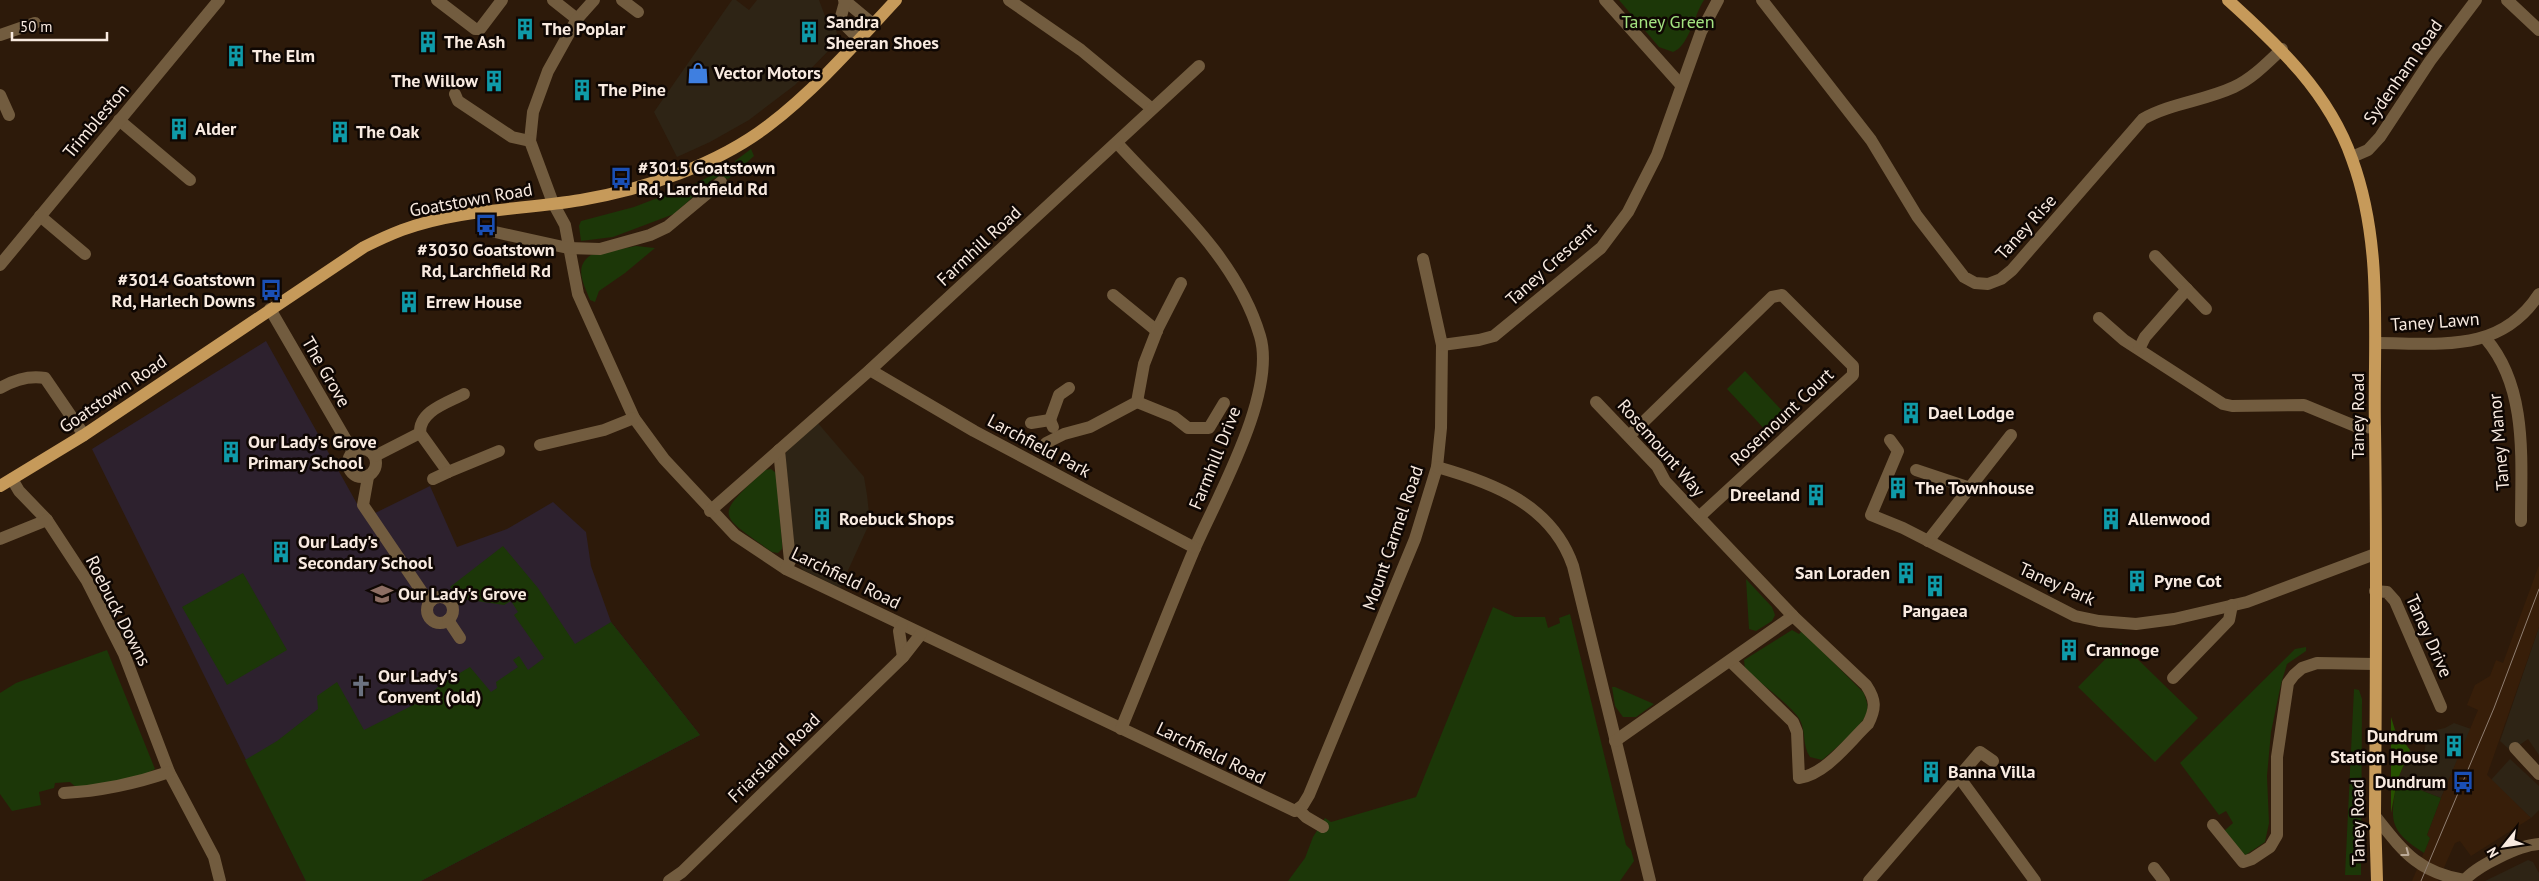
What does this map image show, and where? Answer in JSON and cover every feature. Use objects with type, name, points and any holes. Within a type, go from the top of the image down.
[{"type":"main road","name":"Goatstown Road","points":[[0,486],[84,435],[364,247],[402,230],[484,211],[582,199],[644,183],[704,162],[733,147],[778,117],[859,39],[896,0]]},
{"type":"main road","name":"Taney Road","points":[[2228,0],[2282,49],[2312,84],[2331,115],[2352,157],[2372,232],[2376,343],[2375,816],[2376,865],[2379,881]]},
{"type":"street","name":"Trimbleston","points":[[0,264],[118,120],[176,55],[219,0]]},
{"type":"street","points":[[437,0],[474,29],[480,28],[502,0]]},
{"type":"street","points":[[553,0],[577,18]]},
{"type":"street","points":[[553,203],[530,141],[533,112],[548,71],[577,18],[594,0]]},
{"type":"street","points":[[622,0],[638,12]]},
{"type":"street","points":[[1009,0],[1081,50],[1151,108]]},
{"type":"street","points":[[1605,0],[1681,85]]},
{"type":"street","name":"Taney Crescent","points":[[1442,345],[1480,340],[1494,336],[1601,248],[1628,212],[1657,155],[1701,32],[1718,0]]},
{"type":"street","name":"Taney Rise","points":[[1762,0],[1871,140],[1917,216],[1964,277],[1975,283],[1988,284],[2001,279],[2012,270],[2143,119],[2159,110],[2232,88],[2255,74],[2282,49]]},
{"type":"street","name":"Sydenham Road","points":[[2352,157],[2368,150],[2380,137],[2430,61],[2476,0]]},
{"type":"street","points":[[2507,0],[2539,30]]},
{"type":"street","points":[[859,39],[840,20],[844,1],[873,24]]},
{"type":"street","points":[[0,35],[35,23]]},
{"type":"street","name":"Farmhill Road","points":[[710,511],[870,370],[1117,143],[1151,108],[1199,66]]},
{"type":"street","points":[[455,94],[458,101],[512,137],[530,141]]},
{"type":"street","points":[[0,95],[9,115]]},
{"type":"street","points":[[118,120],[190,180]]},
{"type":"street","name":"Farmhill Drive","points":[[1117,143],[1196,229],[1228,268],[1243,291],[1261,338],[1262,359],[1258,396],[1243,442],[1195,548],[1121,729]]},
{"type":"street","points":[[495,232],[568,248],[600,249],[650,235],[667,227],[721,182]]},
{"type":"street","name":"Larchfield Road","points":[[553,203],[565,225],[578,294],[634,418],[664,459],[734,535],[786,569],[1121,729],[1296,810],[1323,827]]},
{"type":"street","points":[[40,216],[84,254]]},
{"type":"street","points":[[2155,256],[2206,309]]},
{"type":"street","name":"Mount Carmel Road","points":[[1296,810],[1303,805],[1309,795],[1387,610],[1415,539],[1437,467],[1441,428],[1442,345],[1423,259]]},
{"type":"street","points":[[1137,402],[1144,364],[1157,331],[1180,283]]},
{"type":"street","points":[[2139,349],[2145,337],[2187,289]]},
{"type":"street","name":"Taney Lawn","points":[[2376,343],[2468,341],[2486,338],[2505,329],[2521,318],[2539,294]]},
{"type":"street","points":[[1113,295],[1157,331]]},
{"type":"street","name":"Rosemount Court","points":[[1629,436],[1772,297],[1782,295],[1852,366],[1853,375],[1699,517]]},
{"type":"street","name":"The Grove","points":[[270,309],[353,452],[348,460],[349,469],[359,478],[368,477]]},
{"type":"street","points":[[2099,318],[2124,340],[2223,404],[2232,406],[2304,405],[2355,426],[2375,428]]},
{"type":"street","name":"Taney Manor","points":[[2486,338],[2504,362],[2510,377],[2517,406],[2521,521]]},
{"type":"street","name":"Larchfield Park","points":[[870,370],[974,431],[1195,548]]},
{"type":"street","points":[[0,388],[12,381],[34,376],[45,378],[84,435]]},
{"type":"street","points":[[1058,437],[1050,420],[1059,395],[1070,388]]},
{"type":"street","points":[[448,472],[420,433],[420,425],[427,414],[464,394]]},
{"type":"street","points":[[1046,443],[1058,437],[1090,427],[1137,402],[1174,416],[1188,428],[1209,428],[1224,403]]},
{"type":"street","name":"Rosemount Way","points":[[1596,402],[1657,466],[1665,481],[1793,616],[1866,685],[1874,696],[1875,706],[1868,724],[1822,769],[1810,776],[1799,778],[1796,732],[1793,722],[1730,662]]},
{"type":"street","points":[[540,445],[604,430],[634,418]]},
{"type":"street","points":[[1031,423],[1050,420]]},
{"type":"street","points":[[375,456],[420,433]]},
{"type":"street","points":[[1928,541],[2011,435]]},
{"type":"street","name":"Taney Park","points":[[1890,440],[1898,451],[1871,515],[1928,541],[2074,616],[2099,622],[2136,624],[2182,617],[2247,602],[2375,554]]},
{"type":"street","points":[[353,452],[365,449],[375,456]]},
{"type":"street","points":[[779,450],[790,561],[786,569]]},
{"type":"street","points":[[433,479],[499,451]]},
{"type":"street","points":[[375,456],[375,470],[368,477],[363,505],[422,592],[431,601]]},
{"type":"street","points":[[1437,467],[1486,482],[1534,509],[1546,520],[1566,545],[1586,615],[1650,881]]},
{"type":"street","points":[[1916,470],[1970,488]]},
{"type":"street","name":"Roebuck Downs","points":[[12,479],[19,491],[46,520],[87,581],[124,654],[169,772],[214,857],[220,881]]},
{"type":"street","points":[[0,539],[46,520]]},
{"type":"street","name":"Taney Drive","points":[[2376,591],[2388,592],[2395,601],[2441,707]]},
{"type":"street","points":[[438,597],[450,601],[453,609],[448,620],[436,622],[430,616],[428,609],[431,601],[438,597]]},
{"type":"street","points":[[2173,678],[2229,620],[2232,605]]},
{"type":"street","points":[[1615,741],[1793,616]]},
{"type":"street","points":[[448,620],[460,638]]},
{"type":"street","points":[[902,625],[899,631],[903,657]]},
{"type":"street","name":"Friarsland Road","points":[[669,881],[682,872],[903,657],[921,634]]},
{"type":"street","points":[[2213,826],[2243,862],[2252,859],[2270,847],[2277,835],[2277,757],[2288,683],[2302,668],[2318,663],[2375,664]]},
{"type":"street","points":[[2515,748],[2539,774]]},
{"type":"street","points":[[1869,881],[1980,752],[1993,761]]},
{"type":"street","points":[[64,793],[103,791],[135,784],[169,772]]},
{"type":"street","points":[[1959,778],[2035,881]]},
{"type":"street","points":[[2375,816],[2397,846],[2423,865],[2436,874],[2464,881],[2518,848],[2539,844]]},
{"type":"street","points":[[2154,868],[2164,881]]},
{"type":"shaded area","points":[[732,0],[736,0],[749,10],[757,0],[819,0],[825,16],[836,30],[838,37],[831,48],[795,85],[749,120],[710,142],[677,157],[654,112]]},
{"type":"shaded area","name":"Our Lady's Grove","points":[[266,341],[365,518],[430,486],[457,547],[507,529],[553,502],[586,532],[591,566],[611,622],[700,735],[421,881],[306,881],[92,449]]},
{"type":"shaded area","points":[[817,422],[864,477],[867,495],[870,522],[840,588],[803,570],[798,564],[795,553],[785,455],[788,448]]},
{"type":"shaded area","points":[[2539,565],[2539,627],[2487,775],[2531,818],[2471,856],[2460,841],[2455,843],[2438,881],[2412,881],[2430,838],[2427,835],[2441,798],[2478,710],[2467,705],[2475,685],[2490,676],[2496,660],[2503,663]]},
{"type":"shaded area","points":[[2539,627],[2539,755],[2528,739],[2511,751],[2500,741]]},
{"type":"shaded area","points":[[2454,723],[2471,729],[2441,798],[2397,781],[2410,750],[2424,756],[2427,732],[2445,728]]},
{"type":"shaded area","points":[[2510,759],[2539,786],[2539,810],[2531,818],[2491,780]]},
{"type":"shaded area","points":[[2528,860],[2533,862],[2539,873],[2539,881],[2485,881]]},
{"type":"green space","name":"Taney Green","points":[[1619,0],[1704,0],[1687,37],[1679,49],[1673,52],[1659,47]]},
{"type":"green space","points":[[751,149],[754,156],[728,179],[721,177],[713,179],[674,214],[613,237],[581,241],[579,226],[581,221],[634,207],[694,184],[736,163],[735,161]]},
{"type":"green space","points":[[636,246],[655,248],[625,273],[599,291],[595,302],[590,300],[583,282],[581,270],[586,260],[591,255]]},
{"type":"green space","points":[[1745,371],[1788,417],[1770,435],[1727,389]]},
{"type":"green space","points":[[771,469],[776,473],[782,543],[782,549],[778,553],[772,552],[741,529],[732,521],[729,514],[730,506],[748,485],[765,470]]},
{"type":"green space","points":[[503,546],[538,588],[575,644],[611,622],[700,735],[421,881],[306,881],[245,760],[277,741],[318,709],[317,696],[337,682],[364,730],[425,699],[441,684],[470,667],[491,692],[497,688],[496,682],[518,667],[513,660],[519,656],[528,670],[544,658],[514,615],[518,612],[511,601],[504,605],[463,599],[450,587]]},
{"type":"green space","points":[[243,573],[287,650],[227,685],[182,607]]},
{"type":"green space","points":[[1746,579],[1772,607],[1775,615],[1772,621],[1756,631],[1749,629]]},
{"type":"green space","points":[[1493,607],[1515,617],[1545,617],[1548,628],[1560,623],[1559,618],[1570,614],[1626,845],[1631,850],[1634,861],[1620,881],[1288,881],[1305,858],[1313,837],[1325,818],[1331,822],[1416,797]]},
{"type":"green space","points":[[1792,630],[1799,634],[1802,631],[1864,693],[1867,703],[1867,713],[1859,725],[1822,760],[1810,757],[1806,748],[1802,725],[1796,715],[1745,670],[1744,660]]},
{"type":"green space","points":[[2121,643],[2198,718],[2155,762],[2078,687]]},
{"type":"green space","points":[[2306,647],[2306,651],[2287,664],[2281,684],[2271,732],[2267,776],[2269,823],[2265,842],[2244,856],[2224,831],[2233,823],[2226,811],[2219,815],[2180,763],[2295,649]]},
{"type":"green space","points":[[107,650],[155,769],[134,781],[77,788],[70,782],[55,783],[54,788],[39,792],[41,805],[12,811],[0,794],[0,693],[16,683]]},
{"type":"green space","points":[[1612,687],[1654,704],[1636,717],[1623,717],[1615,706]]},
{"type":"green space","points":[[2354,689],[2359,690],[2362,699],[2361,875],[2345,875]]},
{"type":"green space","points":[[2391,717],[2395,730],[2410,750],[2397,781],[2391,813]]},
{"type":"green space","points":[[2397,781],[2441,798],[2427,835],[2430,838],[2424,853],[2404,838],[2394,823],[2393,805]]},
{"type":"tram line","points":[[2421,881],[2494,708],[2539,589]]},
{"type":"place","name":"The Poplar","points":[[525,29]]},
{"type":"place","name":"Sandra Sheeran Shoes","points":[[809,32]]},
{"type":"place","name":"The Ash","points":[[428,42]]},
{"type":"place","name":"The Elm","points":[[236,56]]},
{"type":"place","name":"Vector Motors","points":[[698,73]]},
{"type":"place","name":"The Willow","points":[[494,81]]},
{"type":"place","name":"The Pine","points":[[582,90]]},
{"type":"place","name":"Alder","points":[[179,129]]},
{"type":"place","name":"The Oak","points":[[340,132]]},
{"type":"place","name":"#3015 Goatstown Rd, Larchfield Rd","points":[[621,178]]},
{"type":"place","name":"#3030 Goatstown Rd, Larchfield Rd","points":[[486,225]]},
{"type":"place","name":"#3014 Goatstown Rd, Harlech Downs","points":[[271,290]]},
{"type":"place","name":"Errew House","points":[[409,302]]},
{"type":"place","name":"Dael Lodge","points":[[1911,413]]},
{"type":"place","name":"Our Lady's Grove Primary School","points":[[231,452]]},
{"type":"place","name":"The Townhouse","points":[[1898,488]]},
{"type":"place","name":"Dreeland","points":[[1816,495]]},
{"type":"place","name":"Roebuck Shops","points":[[822,519]]},
{"type":"place","name":"Allenwood","points":[[2111,519]]},
{"type":"place","name":"Our Lady's Secondary School","points":[[281,552]]},
{"type":"place","name":"San Loraden","points":[[1906,573]]},
{"type":"place","name":"Pyne Cot","points":[[2137,581]]},
{"type":"place","name":"Pangaea","points":[[1935,586]]},
{"type":"place","name":"Our Lady's Grove","points":[[382,594]]},
{"type":"place","name":"Crannoge","points":[[2069,650]]},
{"type":"place","name":"Our Lady's Convent (old)","points":[[361,686]]},
{"type":"place","name":"Dundrum Station House","points":[[2454,746]]},
{"type":"place","name":"Banna Villa","points":[[1931,772]]},
{"type":"place","name":"Dundrum","points":[[2463,782]]}]
